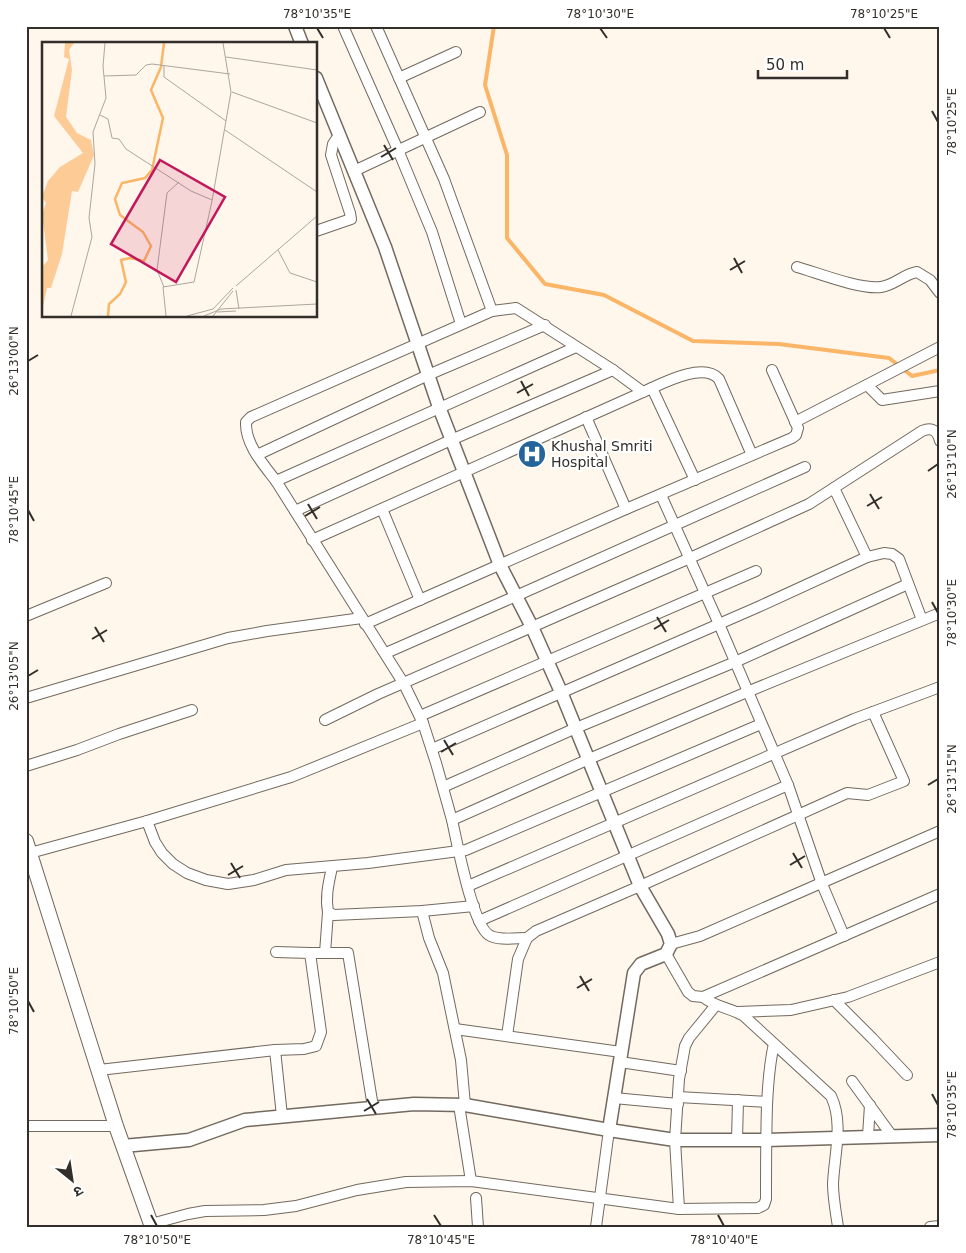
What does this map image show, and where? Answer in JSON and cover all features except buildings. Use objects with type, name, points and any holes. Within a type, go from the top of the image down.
[{"type":"main road","points":[[28,847],[116,1126],[152,1225]]},
{"type":"street","points":[[295,26],[301,42]]},
{"type":"street","points":[[342,26],[398,150],[432,232],[461,324]]},
{"type":"street","points":[[376,26],[444,179],[492,311]]},
{"type":"street","points":[[399,78],[456,52]]},
{"type":"street","points":[[318,83],[386,247],[439,407],[500,565],[532,627],[561,692],[640,886],[668,934],[668,949],[688,992],[693,996],[702,997],[716,1006],[738,1012],[790,1010],[848,998],[940,962]]},
{"type":"street","points":[[354,171],[480,112]]},
{"type":"street","points":[[318,230],[350,219],[350,213],[331,156],[333,144],[340,135]]},
{"type":"street","points":[[797,267],[872,288],[891,284],[917,272],[930,280],[940,293]]},
{"type":"street","points":[[527,938],[490,936],[479,921],[458,850],[443,787],[422,720],[386,653],[363,621],[276,481],[257,455],[248,437],[246,422],[251,417],[418,342],[492,311],[516,308],[545,324],[576,347],[647,390],[695,480]]},
{"type":"street","points":[[257,455],[428,375],[545,324]]},
{"type":"street","points":[[276,481],[576,347]]},
{"type":"street","points":[[795,422],[940,347]]},
{"type":"street","points":[[295,512],[451,440],[613,370]]},
{"type":"street","points":[[26,698],[228,638],[276,629],[363,621],[420,600],[752,455],[796,435],[798,428],[772,370]]},
{"type":"street","points":[[312,540],[647,390],[694,372],[708,372],[719,378],[752,455]]},
{"type":"street","points":[[866,385],[882,400],[940,390]]},
{"type":"street","points":[[586,417],[626,509]]},
{"type":"street","points":[[325,720],[809,504],[922,431],[934,430],[938,433],[940,441]]},
{"type":"street","points":[[386,653],[805,466]]},
{"type":"street","points":[[834,488],[867,557]]},
{"type":"street","points":[[661,495],[788,785],[822,884],[844,936]]},
{"type":"street","points":[[382,509],[420,600]]},
{"type":"street","points":[[432,749],[719,624],[867,557],[884,553],[892,554],[899,559],[922,620]]},
{"type":"street","points":[[28,847],[147,821],[291,777],[422,720],[547,660],[756,571]]},
{"type":"street","points":[[26,616],[106,583]]},
{"type":"street","points":[[443,787],[576,728],[735,662],[908,584]]},
{"type":"street","points":[[452,820],[589,759],[940,613]]},
{"type":"street","points":[[468,886],[873,712],[940,688]]},
{"type":"street","points":[[26,766],[192,710]]},
{"type":"street","points":[[507,1036],[518,959],[527,938],[536,931],[847,793],[868,795],[904,781],[873,712]]},
{"type":"street","points":[[147,821],[155,842],[168,859],[187,873],[206,880],[228,884],[254,880],[286,870],[368,863],[458,850],[476,847],[761,724]]},
{"type":"street","points":[[479,921],[788,785]]},
{"type":"street","points":[[596,1227],[634,973],[641,964],[668,949],[822,884],[940,831]]},
{"type":"street","points":[[326,953],[327,896],[332,867]]},
{"type":"street","points":[[702,997],[940,894]]},
{"type":"street","points":[[328,912],[334,915],[422,911],[474,906]]},
{"type":"street","points":[[422,911],[428,938],[443,973],[461,1060],[462,1105],[471,1181]]},
{"type":"street","points":[[276,952],[348,953],[373,1108]]},
{"type":"street","points":[[99,1070],[275,1050],[304,1049],[316,1046],[321,1032],[310,953]]},
{"type":"street","points":[[834,1000],[907,1075]]},
{"type":"street","points":[[679,1209],[675,1140],[685,1046],[689,1038],[716,1006]]},
{"type":"street","points":[[738,1012],[831,1096],[836,1106],[837,1137],[833,1186],[838,1227]]},
{"type":"street","points":[[455,1029],[507,1036],[621,1057],[681,1071]]},
{"type":"street","points":[[152,1225],[205,1211],[264,1210],[296,1206],[357,1190],[406,1182],[471,1181],[679,1209],[758,1208],[764,1205],[766,1199],[769,1063],[774,1044]]},
{"type":"street","points":[[275,1050],[282,1116]]},
{"type":"street","points":[[852,1081],[892,1136]]},
{"type":"street","points":[[614,1098],[767,1102]]},
{"type":"street","points":[[737,1140],[738,1100]]},
{"type":"street","points":[[123,1146],[188,1140],[245,1120],[414,1104],[462,1105],[675,1140],[766,1140],[937,1135]]},
{"type":"street","points":[[868,1136],[870,1105]]},
{"type":"street","points":[[26,1126],[116,1126]]},
{"type":"street","points":[[476,1198],[478,1227]]},
{"type":"street","points":[[930,1227],[940,1226]]},
{"type":"waterway","points":[[494,26],[485,85],[507,155],[507,238],[545,284],[604,295],[693,341],[779,344],[889,358],[912,376],[940,370]]},
{"type":"place","name":"Khushal Smriti Hospital","points":[[532,454]]}]
